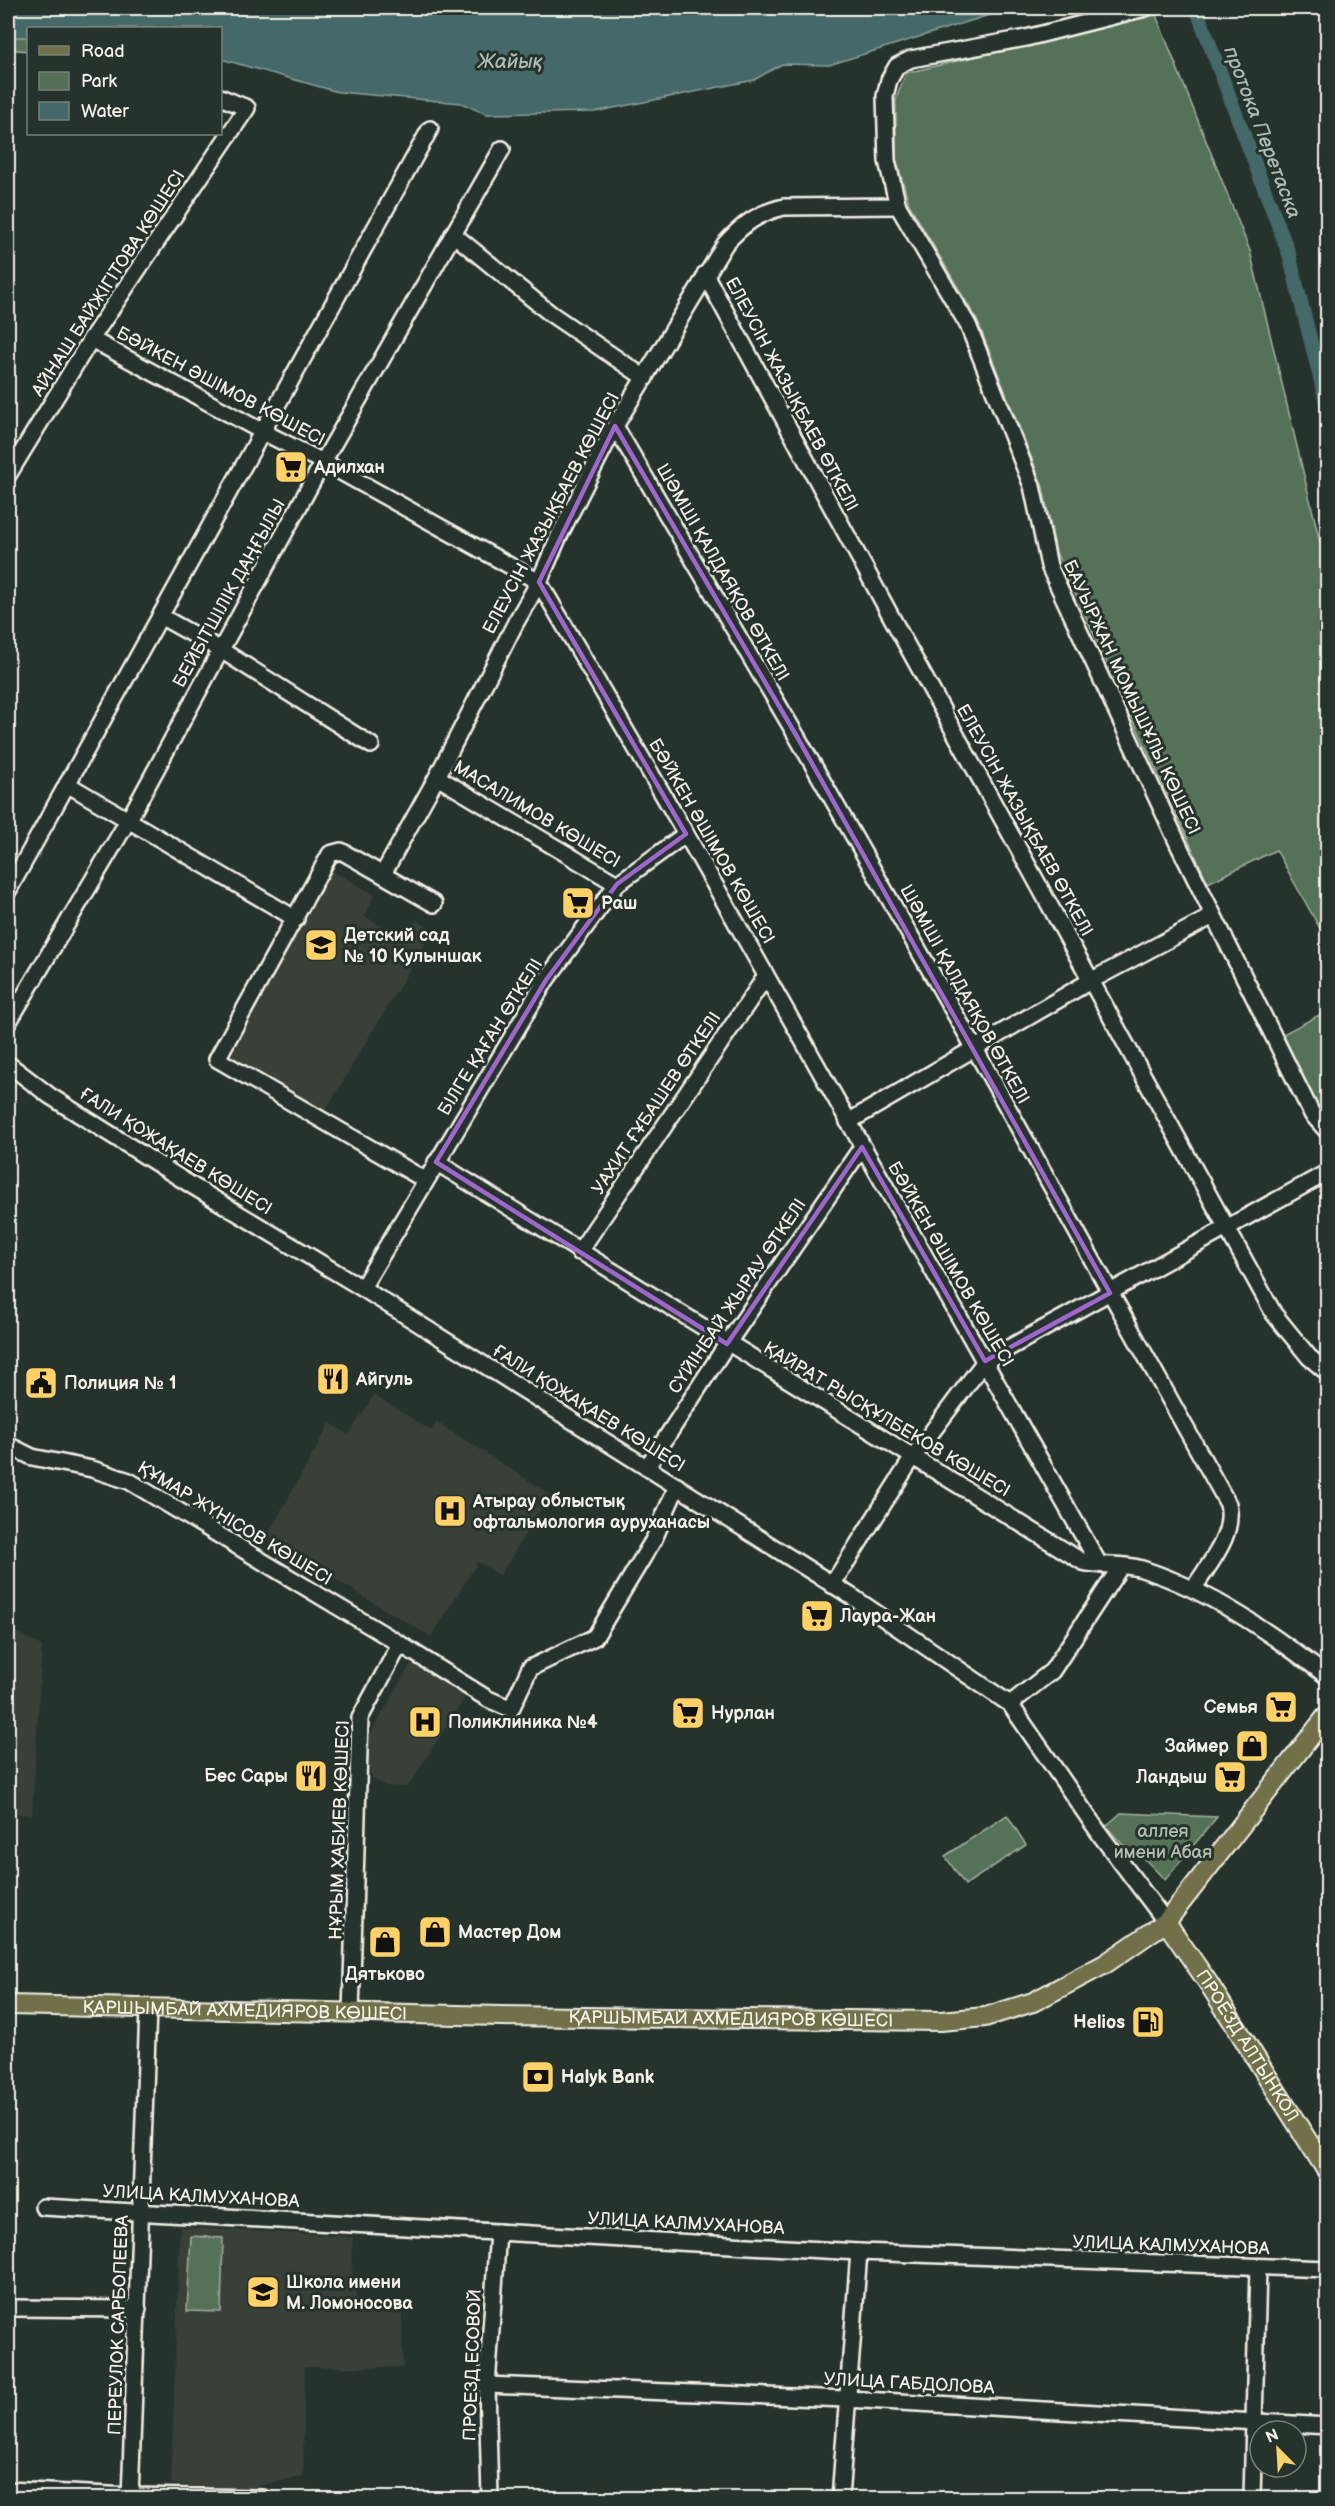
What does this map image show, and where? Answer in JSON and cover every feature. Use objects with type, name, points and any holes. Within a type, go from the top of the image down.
[{"type":"main road","name":"ҚАРШЫМБАЙ АХМЕДИЯРОВ КӨШЕСІ","points":[[8,2005],[888,2021],[941,2021],[985,2017],[1033,2002],[1093,1971],[1166,1922],[1328,1714]]},
{"type":"main road","name":"ПРОЕЗД АЛТЫНКОЛ","points":[[1166,1922],[1209,1984],[1328,2173]]},
{"type":"street","name":"БАУЫРЖАН МОМЫШҰЛЫ КӨШЕСІ","points":[[1145,8],[1026,38],[911,59],[897,66],[889,80],[885,96],[887,161],[898,206],[968,325],[1032,486],[1049,566],[1214,916],[1311,1114],[1328,1132]]},
{"type":"street","name":"АЙНАШ БАЙЖІГІТОВА КӨШЕСІ","points":[[8,476],[91,339],[247,108],[222,98]]},
{"type":"street","points":[[8,891],[430,129]]},
{"type":"street","name":"БЕЙБІТШІЛІК ДАҢҒЫЛЫ","points":[[8,1023],[129,819],[323,462],[502,149]]},
{"type":"street","name":"ЕЛЕУСІН ЖАЗЫҚБАЕВ КӨШЕСІ","points":[[383,874],[437,777],[516,622],[539,582],[559,536],[615,426],[705,274],[737,231],[750,219],[767,211],[784,207],[898,206]]},
{"type":"street","points":[[453,234],[551,314],[645,378]]},
{"type":"street","name":"ЕЛЕУСІН ЖАЗЫҚБАЕВ ӨТКЕЛІ","points":[[705,274],[1274,1314],[1309,1357],[1328,1373]]},
{"type":"street","name":"БӘЙКЕН ӘШІМОВ КӨШЕСІ","points":[[91,339],[323,462],[539,582],[686,834],[1100,1564]]},
{"type":"street","name":"ШӘМШІ ҚАЛДАЯҚОВ ӨТКЕЛІ","points":[[615,426],[796,735],[975,1049],[1228,1504],[1231,1516],[1229,1529],[1194,1588]]},
{"type":"street","points":[[160,616],[221,650],[371,745]]},
{"type":"street","name":"МАСАЛИМОВ КӨШЕСІ","points":[[437,777],[617,884]]},
{"type":"street","points":[[67,784],[296,919]]},
{"type":"street","name":"БІЛГЕ ҚАҒАН ӨТКЕЛІ","points":[[362,1288],[546,980],[617,884],[686,834]]},
{"type":"street","points":[[425,1180],[217,1059],[330,854],[334,851],[341,851],[434,904]]},
{"type":"street","points":[[848,1122],[1092,980],[1214,916]]},
{"type":"street","name":"УАХИТ ҒҰБАШЕВ ӨТКЕЛІ","points":[[579,1252],[766,976]]},
{"type":"street","name":"ҒАЛИ ҚОЖАҚАЕВ КӨШЕСІ","points":[[8,1064],[50,1096],[190,1185],[362,1288],[677,1486],[1010,1704],[1102,1837],[1166,1922]]},
{"type":"street","name":"СҮЙІНБАЙ ЖЫРАУ ӨТКЕЛІ","points":[[647,1467],[727,1344],[862,1147]]},
{"type":"street","name":"ҚАЙРАТ РЫСҚҰЛБЕКОВ КӨШЕСІ","points":[[436,1162],[1083,1562],[1140,1568],[1194,1588],[1278,1638],[1328,1677]]},
{"type":"street","points":[[831,1585],[913,1457],[985,1361],[1328,1172]]},
{"type":"street","name":"ҚҰМАР ЖҮНІСОВ КӨШЕСІ","points":[[8,1445],[32,1457],[92,1469],[129,1481],[400,1644]]},
{"type":"street","points":[[400,1644],[488,1699],[511,1709],[530,1668],[595,1637],[654,1539],[677,1486]]},
{"type":"street","points":[[1010,1704],[1052,1671],[1121,1566]]},
{"type":"street","name":"НҰРЫМ ХАБИЕВ КӨШЕСІ","points":[[351,2013],[360,1718],[400,1644]]},
{"type":"street","name":"ПЕРЕУЛОК САРБОПЕЕВА","points":[[130,2497],[148,2009]]},
{"type":"street","name":"УЛИЦА КАЛМУХАНОВА","points":[[43,2207],[859,2252],[1328,2270]]},
{"type":"street","name":"ПРОЕЗД ЕСОВОЙ","points":[[490,2499],[487,2385],[498,2232]]},
{"type":"street","points":[[840,2499],[859,2252]]},
{"type":"street","points":[[1253,2419],[1258,2268]]},
{"type":"street","points":[[8,2308],[138,2309]]},
{"type":"street","name":"УЛИЦА ГАБДОЛОВА","points":[[487,2385],[846,2399],[1248,2422]]},
{"type":"street","name":"УЛИЦА ГАБДОЛОВА","points":[[1308,2425],[1328,2426]]},
{"type":"street","points":[[1252,2479],[1252,2499]]},
{"type":"street","points":[[8,2490],[130,2497],[263,2499]]},
{"type":"highlighted area","points":[[615,426],[796,735],[1110,1293],[985,1361],[862,1147],[727,1344],[436,1162],[546,980],[617,884],[686,834],[539,582]]},
{"type":"shaded area","points":[[329,869],[375,895],[364,916],[404,939],[416,920],[433,930],[324,1113],[228,1062]]},
{"type":"shaded area","points":[[374,1395],[432,1431],[437,1422],[550,1494],[500,1575],[478,1562],[431,1637],[266,1538],[330,1423],[349,1435]]},
{"type":"shaded area","points":[[8,1628],[42,1646],[32,1815],[8,1813]]},
{"type":"shaded area","points":[[412,1662],[467,1694],[408,1787],[385,1786],[372,1778],[364,1745]]},
{"type":"shaded area","points":[[180,2227],[353,2237],[351,2260],[358,2312],[402,2314],[403,2367],[305,2367],[303,2476],[249,2488],[171,2484]]},
{"type":"green space","points":[[1156,15],[1250,251],[1327,571],[1327,941],[1276,850],[1208,883],[1056,552],[1043,487],[977,320],[909,204],[896,158],[896,99],[906,73]]},
{"type":"green space","points":[[8,36],[27,37],[27,51],[8,49]]},
{"type":"green space","points":[[1327,1011],[1327,1120],[1321,1115],[1283,1034]]},
{"type":"green space","name":"аллея имени Абая","points":[[1121,1813],[1217,1817],[1165,1880],[1134,1848],[1129,1852],[1106,1826]]},
{"type":"green space","points":[[1007,1815],[1026,1845],[965,1885],[945,1856]]},
{"type":"green space","points":[[191,2236],[223,2238],[221,2312],[187,2311]]},
{"type":"water","name":"Жайық","points":[[8,8],[1012,8],[829,65],[782,64],[754,80],[594,112],[486,114],[461,103],[338,92],[222,59],[222,27],[27,27],[27,37],[8,37]]},
{"type":"waterway","name":"протока Перетаска","points":[[1196,8],[1289,254],[1328,410]]},
{"type":"ferry route","points":[[578,8],[631,11],[645,8]]},
{"type":"place","name":"Адилхан","points":[[291,467]]},
{"type":"place","name":"Раш","points":[[578,903]]},
{"type":"place","name":"Детский сад № 10 Кулыншак","points":[[321,945]]},
{"type":"place","name":"Айгуль","points":[[333,1379]]},
{"type":"place","name":"Полиция № 1","points":[[41,1383]]},
{"type":"place","name":"Атырау облыстық офтальмология ауруханасы","points":[[450,1511]]},
{"type":"place","name":"Лаура-Жан","points":[[817,1616]]},
{"type":"place","name":"Семья","points":[[1281,1707]]},
{"type":"place","name":"Нурлан","points":[[688,1713]]},
{"type":"place","name":"Поликлиника №4","points":[[425,1722]]},
{"type":"place","name":"Займер","points":[[1252,1746]]},
{"type":"place","name":"Бес Сары","points":[[311,1776]]},
{"type":"place","name":"Ландыш","points":[[1230,1777]]},
{"type":"place","name":"Мастер Дом","points":[[435,1932]]},
{"type":"place","name":"Дятьково","points":[[385,1942]]},
{"type":"place","name":"Helios","points":[[1148,2022]]},
{"type":"place","name":"Halyk Bank","points":[[538,2077]]},
{"type":"place","name":"Школа имени М. Ломоносова","points":[[263,2292]]}]
